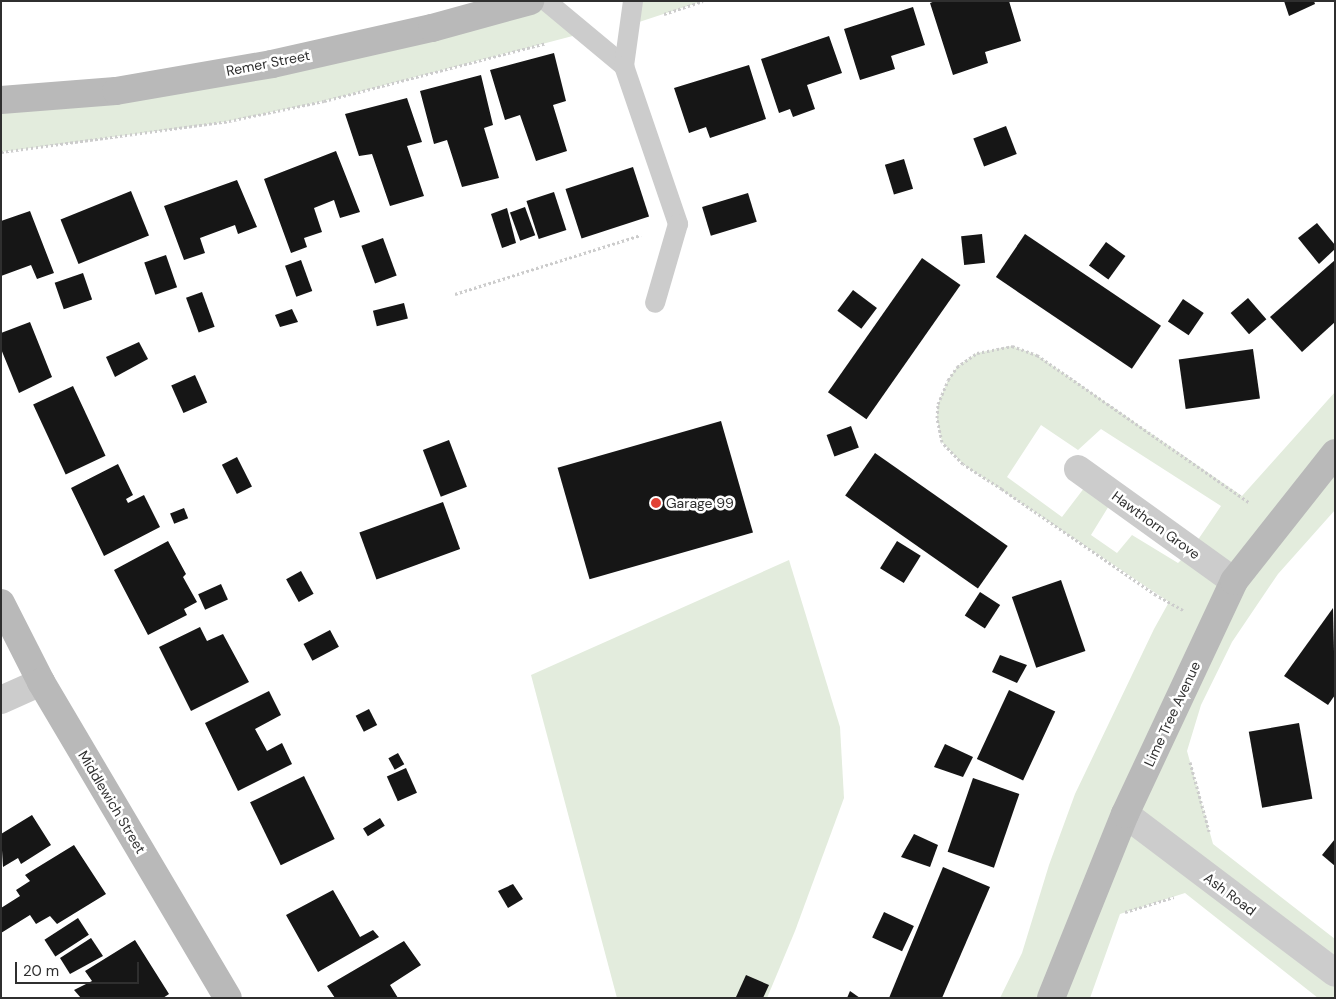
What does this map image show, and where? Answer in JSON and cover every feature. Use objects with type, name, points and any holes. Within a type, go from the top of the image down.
[{"type":"street","name":"Remer Street","points":[[1,100],[116,91],[272,64],[432,28],[530,1]]},
{"type":"street","name":"Lime Tree Avenue","points":[[1051,998],[1125,814],[1234,581],[1335,453]]},
{"type":"street","name":"Hawthorn Grove","points":[[1078,469],[1234,581]]},
{"type":"street","name":"Middlewich Street","points":[[1,603],[41,682],[228,998]]},
{"type":"street","points":[[1,700],[41,682]]},
{"type":"street","name":"Ash Road","points":[[1125,814],[1335,973]]},
{"type":"lane","points":[[546,1],[624,66]]},
{"type":"lane","points":[[633,1],[624,66],[678,224],[655,303]]},
{"type":"path","points":[[1,152],[224,122],[324,101],[584,33]]},
{"type":"path","points":[[455,294],[678,224]]},
{"type":"green space","points":[[530,1],[584,33],[324,101],[224,122],[1,152],[1,100],[116,91]]},
{"type":"green space","points":[[633,1],[703,1],[630,25]]},
{"type":"green space","points":[[1012,346],[1037,355],[1242,496],[1335,392],[1335,510],[1278,574],[1232,642],[1201,705],[1187,751],[1213,844],[1335,939],[1335,998],[1318,998],[1185,893],[1120,914],[1090,998],[1000,998],[1022,953],[1049,865],[1075,794],[1154,629],[1169,602],[963,464],[942,442],[937,418],[938,404],[948,380],[957,367],[977,353]],"holes":[[[1041,425],[1078,450],[1101,429],[1221,506],[1191,550],[1178,563],[1132,535],[1117,553],[1091,535],[1115,496],[1091,479],[1062,517],[1007,477]]]},
{"type":"green space","points":[[789,560],[840,727],[844,798],[795,931],[767,998],[617,998],[531,675]]},
{"type":"building","points":[[935,1],[1009,1],[1021,41],[985,52],[988,63],[953,75],[930,3]]},
{"type":"building","points":[[1284,1],[1314,1],[1315,4],[1289,16]]},
{"type":"building","points":[[913,7],[925,45],[891,56],[895,69],[860,80],[844,29]]},
{"type":"building","points":[[829,36],[842,73],[807,85],[815,109],[793,117],[790,109],[779,113],[761,59]]},
{"type":"building","points":[[554,53],[566,101],[553,105],[567,151],[536,161],[520,115],[505,120],[490,70]]},
{"type":"building","points":[[749,65],[766,119],[710,138],[706,127],[689,133],[674,88]]},
{"type":"building","points":[[481,75],[493,125],[484,128],[499,178],[462,187],[447,140],[434,144],[420,91]]},
{"type":"building","points":[[407,98],[422,142],[407,146],[424,196],[390,206],[372,154],[359,156],[345,114]]},
{"type":"building","points":[[1006,126],[1017,154],[984,167],[973,139]]},
{"type":"building","points":[[336,151],[360,212],[340,218],[334,200],[314,208],[322,232],[304,238],[307,247],[291,253],[264,179]]},
{"type":"building","points":[[904,159],[913,189],[894,194],[885,165]]},
{"type":"building","points":[[633,167],[649,216],[582,238],[565,189]]},
{"type":"building","points":[[237,180],[257,227],[238,234],[235,225],[200,238],[205,253],[184,260],[164,206]]},
{"type":"building","points":[[131,191],[149,236],[79,264],[61,219]]},
{"type":"building","points":[[554,192],[566,230],[539,239],[526,201]]},
{"type":"building","points":[[748,193],[757,222],[711,236],[702,207]]},
{"type":"building","points":[[525,207],[535,235],[520,241],[510,212]]},
{"type":"building","points":[[507,208],[516,243],[502,248],[491,214]]},
{"type":"building","points":[[30,211],[54,273],[37,279],[31,265],[1,276],[1,221]]},
{"type":"building","points":[[1317,223],[1335,245],[1335,249],[1319,264],[1298,238]]},
{"type":"building","points":[[982,234],[985,263],[964,265],[961,236]]},
{"type":"building","points":[[1025,234],[1161,326],[1132,369],[996,277]]},
{"type":"building","points":[[383,238],[397,276],[375,283],[361,246]]},
{"type":"building","points":[[1106,242],[1125,256],[1108,280],[1089,265]]},
{"type":"building","points":[[166,255],[177,287],[155,295],[144,262]]},
{"type":"building","points":[[922,258],[961,285],[866,419],[828,392]]},
{"type":"building","points":[[301,260],[312,291],[296,297],[285,266]]},
{"type":"building","points":[[1335,260],[1335,322],[1302,352],[1270,317]]},
{"type":"building","points":[[83,273],[92,299],[64,309],[55,283]]},
{"type":"building","points":[[853,290],[877,308],[861,329],[837,311]]},
{"type":"building","points":[[202,292],[215,327],[199,333],[186,298]]},
{"type":"building","points":[[1248,298],[1266,319],[1249,334],[1231,313]]},
{"type":"building","points":[[1183,299],[1204,313],[1189,335],[1168,321]]},
{"type":"building","points":[[404,303],[408,319],[377,326],[373,311]]},
{"type":"building","points":[[292,309],[298,322],[280,327],[275,315]]},
{"type":"building","points":[[30,322],[52,377],[19,393],[1,349],[1,333]]},
{"type":"building","points":[[139,342],[148,359],[115,377],[106,357]]},
{"type":"building","points":[[1253,349],[1260,399],[1186,409],[1179,359]]},
{"type":"building","points":[[195,375],[207,402],[183,413],[171,386]]},
{"type":"building","points":[[73,386],[106,456],[66,474],[33,405]]},
{"type":"building","name":"Garage 99","points":[[721,421],[753,533],[590,579],[558,468]]},
{"type":"building","points":[[851,426],[859,448],[834,457],[827,435]]},
{"type":"building","points":[[449,440],[467,487],[441,497],[423,450]]},
{"type":"building","points":[[875,453],[1008,546],[978,589],[845,496]]},
{"type":"building","points":[[237,457],[252,486],[237,494],[222,465]]},
{"type":"building","points":[[118,464],[133,495],[126,499],[128,503],[144,495],[160,527],[104,556],[71,488]]},
{"type":"building","points":[[443,502],[460,549],[376,579],[359,532]]},
{"type":"building","points":[[184,508],[188,518],[174,524],[170,514]]},
{"type":"building","points":[[168,541],[186,574],[183,577],[197,602],[184,609],[187,615],[148,635],[114,570]]},
{"type":"building","points":[[897,541],[921,556],[904,583],[880,568]]},
{"type":"building","points":[[301,571],[314,594],[299,602],[286,579]]},
{"type":"building","points":[[1061,580],[1085,651],[1036,668],[1012,597]]},
{"type":"building","points":[[221,584],[228,600],[205,610],[198,594]]},
{"type":"building","points":[[980,592],[1000,605],[985,629],[965,615]]},
{"type":"building","points":[[1333,608],[1335,695],[1328,705],[1284,676]]},
{"type":"building","points":[[200,627],[207,641],[223,634],[249,682],[191,711],[159,647]]},
{"type":"building","points":[[330,630],[339,647],[312,661],[304,644]]},
{"type":"building","points":[[1000,655],[1027,665],[1017,683],[992,672]]},
{"type":"building","points":[[1009,690],[1055,712],[1023,780],[977,759]]},
{"type":"building","points":[[269,691],[281,715],[255,729],[267,751],[282,743],[292,764],[238,791],[205,723]]},
{"type":"building","points":[[369,709],[377,725],[364,732],[356,716]]},
{"type":"building","points":[[1299,723],[1312,799],[1262,808],[1249,732]]},
{"type":"building","points":[[945,744],[973,757],[963,777],[934,767]]},
{"type":"building","points":[[398,753],[404,764],[395,770],[388,758]]},
{"type":"building","points":[[406,768],[417,793],[398,801],[387,777]]},
{"type":"building","points":[[304,776],[335,839],[281,865],[250,802]]},
{"type":"building","points":[[973,778],[1019,794],[994,868],[948,852]]},
{"type":"building","points":[[32,815],[51,845],[21,864],[18,858],[3,867],[1,834]]},
{"type":"building","points":[[380,818],[385,826],[368,836],[363,829]]},
{"type":"building","points":[[914,834],[938,845],[930,867],[901,857]]},
{"type":"building","points":[[1335,839],[1335,866],[1322,855]]},
{"type":"building","points":[[74,845],[106,894],[57,924],[50,916],[36,924],[30,915],[1,933],[1,908],[20,896],[16,890],[30,881],[25,875]]},
{"type":"building","points":[[943,867],[990,887],[942,998],[889,998]]},
{"type":"building","points":[[513,884],[523,899],[508,908],[498,891]]},
{"type":"building","points":[[333,890],[360,937],[373,930],[379,937],[318,972],[286,915]]},
{"type":"building","points":[[884,912],[914,926],[902,951],[872,937]]},
{"type":"building","points":[[78,918],[89,935],[55,957],[44,940]]},
{"type":"building","points":[[91,938],[103,956],[70,974],[60,958]]},
{"type":"building","points":[[135,940],[169,994],[163,998],[81,998],[74,990],[92,981],[85,971]]},
{"type":"building","points":[[404,941],[421,965],[390,985],[398,998],[335,998],[327,986]]},
{"type":"building","points":[[746,975],[769,985],[763,998],[736,997]]},
{"type":"building","points":[[850,991],[860,998],[847,998]]},
{"type":"place","name":"Garage 99","points":[[656,503]]}]
